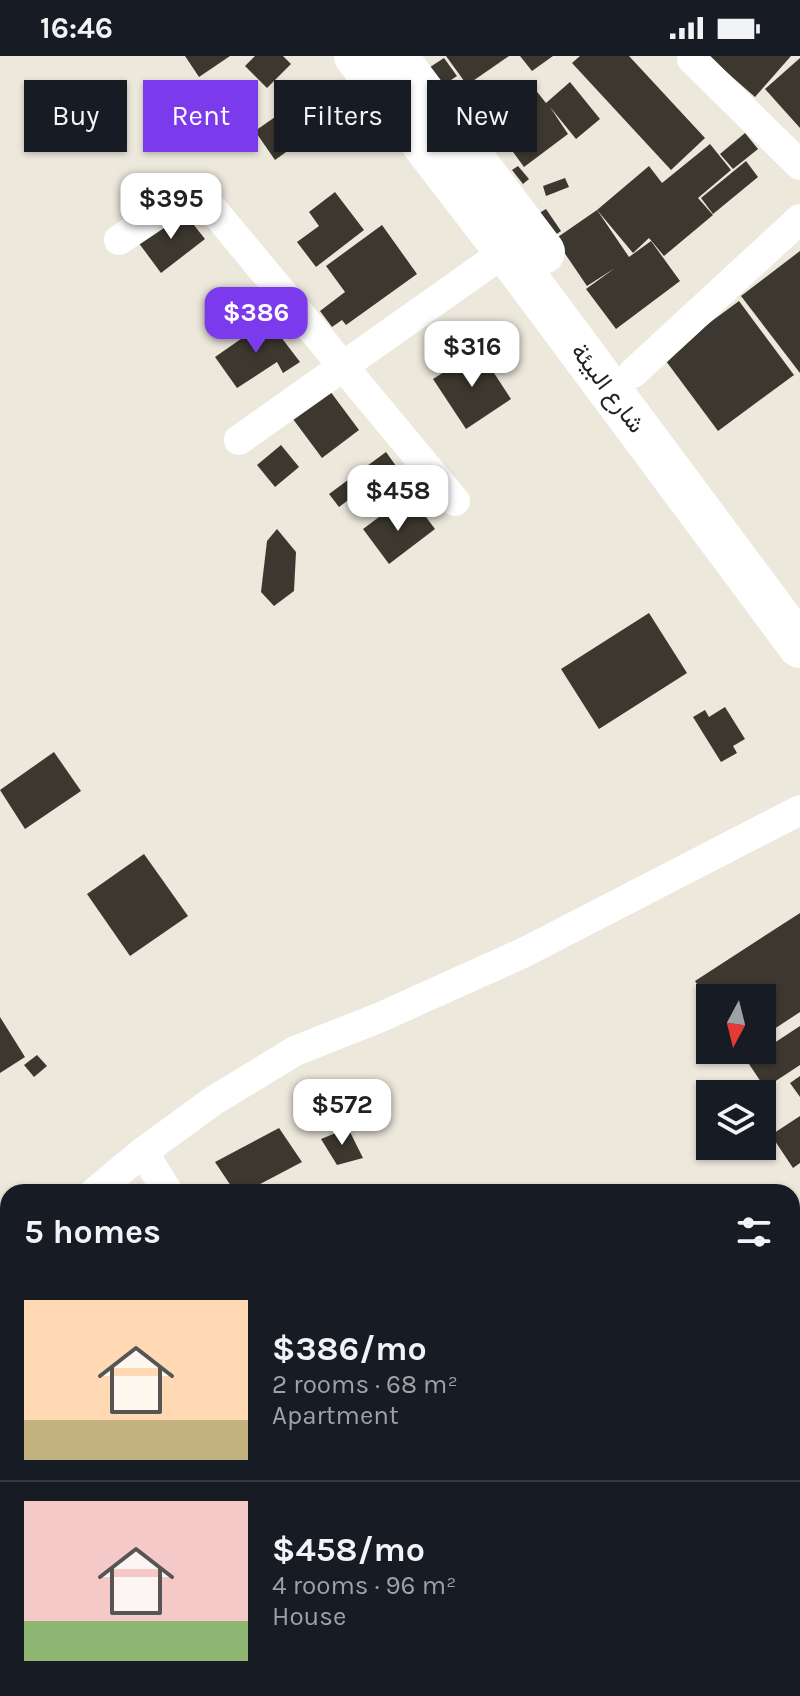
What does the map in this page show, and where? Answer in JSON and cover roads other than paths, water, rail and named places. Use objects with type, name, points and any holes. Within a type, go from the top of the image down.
[{"type":"highway","name":"شارع البيئة","points":[[356,56],[506,251],[800,646]]},
{"type":"highway","name":"شارع البيئة","points":[[395,56],[442,114],[800,597]]},
{"type":"street","points":[[692,59],[800,165]]},
{"type":"street","points":[[119,240],[191,192],[200,194],[455,501]]},
{"type":"street","points":[[633,373],[800,219]]},
{"type":"street","points":[[239,440],[506,251]]},
{"type":"street","points":[[105,1184],[213,1101],[295,1051],[381,1017],[525,952],[800,810]]},
{"type":"street","points":[[143,1152],[163,1184]]}]
